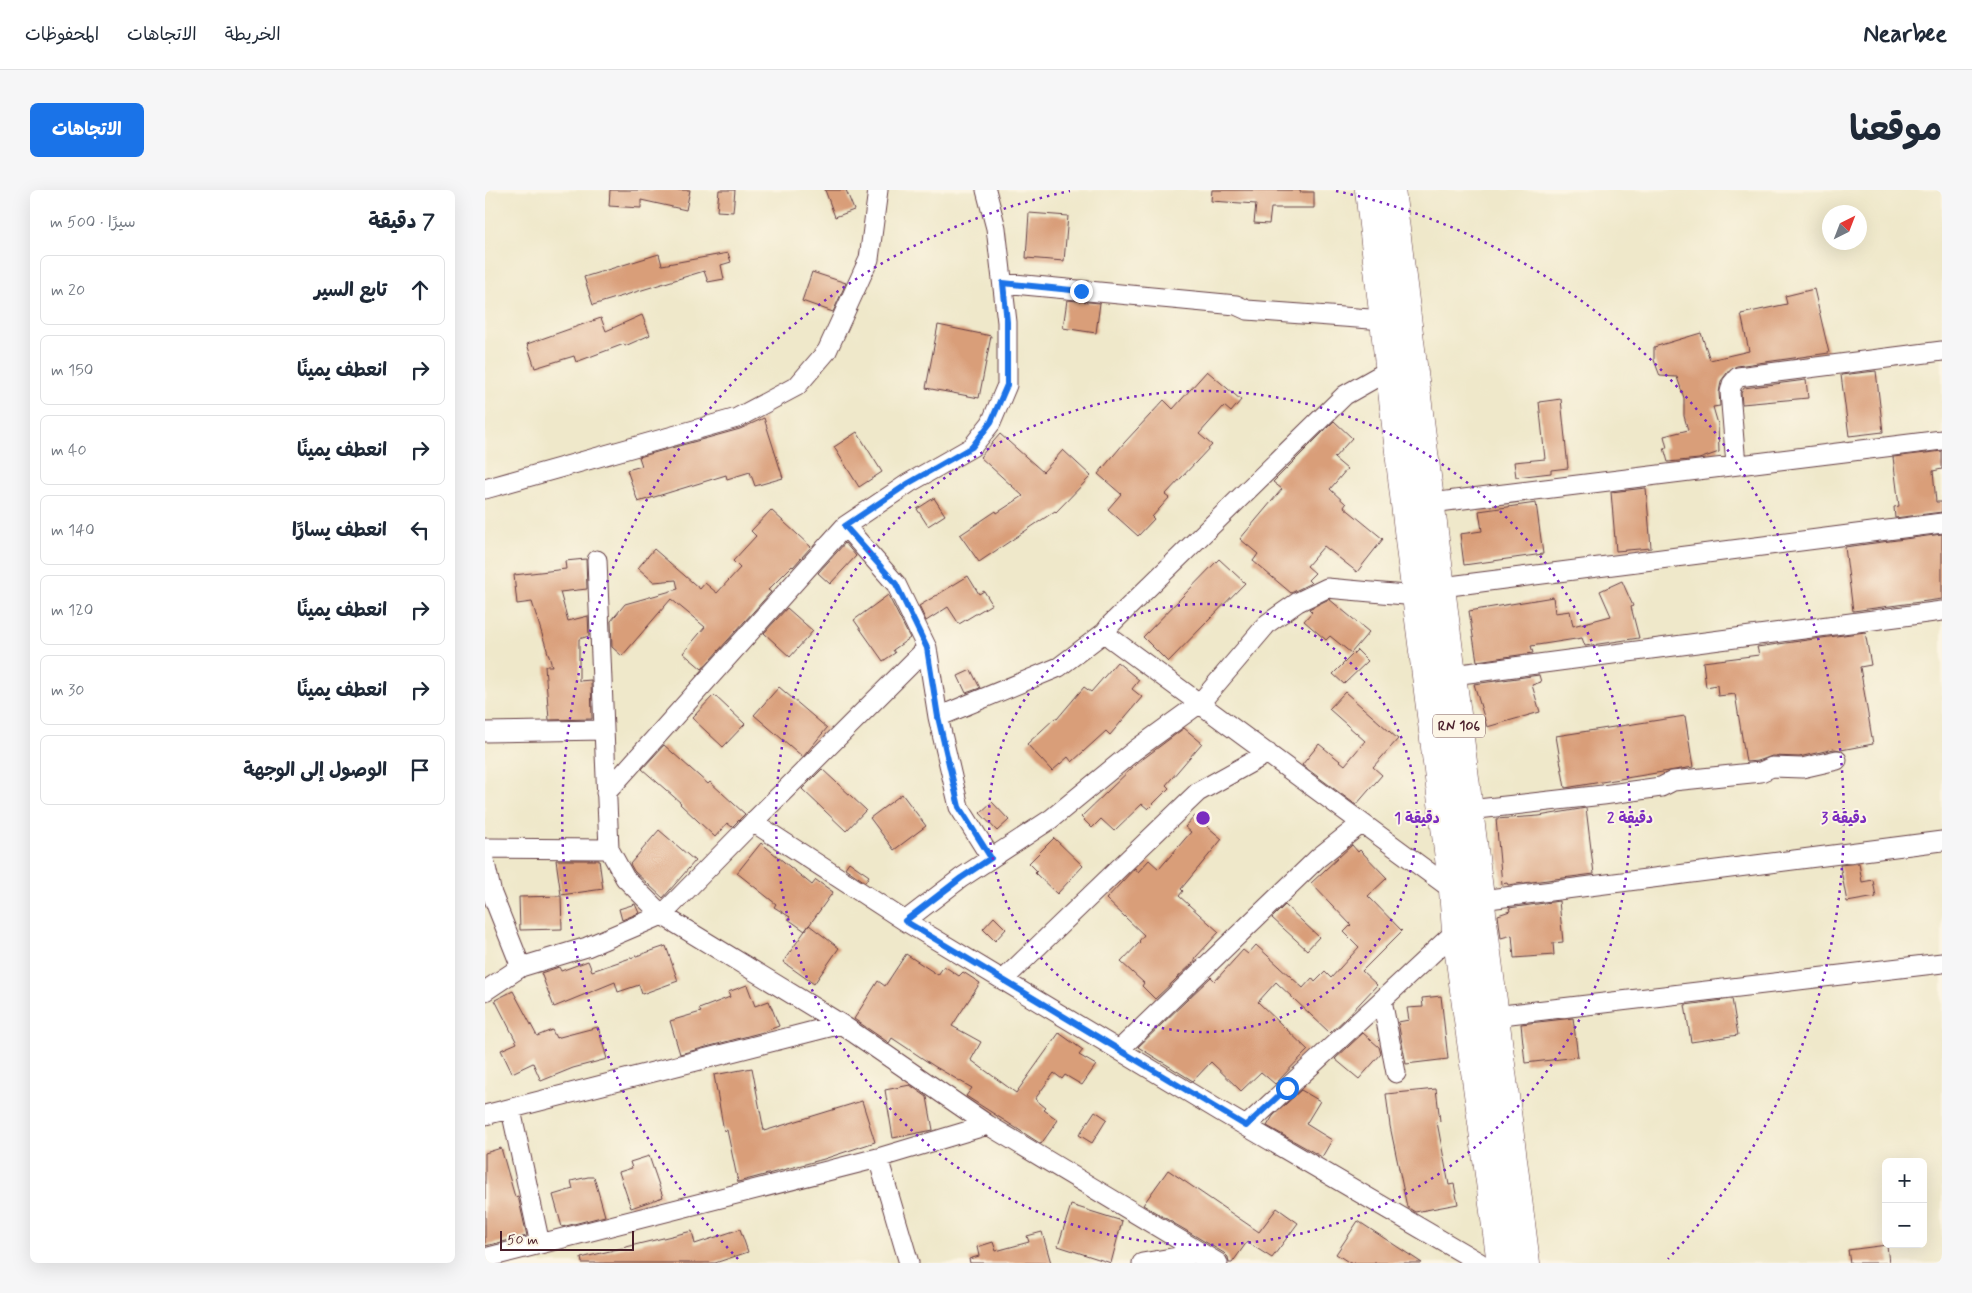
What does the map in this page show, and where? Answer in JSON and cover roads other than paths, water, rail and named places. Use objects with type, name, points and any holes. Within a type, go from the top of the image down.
[{"type":"main road","name":"RN 106","points":[[1369,190],[1416,596],[1453,890],[1456,930],[1501,1263]]},
{"type":"main road","name":"RN 106","points":[[1391,190],[1526,1263]]},
{"type":"street","points":[[485,489],[737,418],[797,386],[827,351],[869,259],[878,190]]},
{"type":"street","points":[[606,793],[845,526],[909,483],[972,447],[991,422],[1007,385],[1007,322],[996,228],[986,190]]},
{"type":"street","points":[[1003,283],[1236,305],[1247,310],[1384,320]]},
{"type":"street","points":[[1737,465],[1730,392],[1732,384],[1738,377],[1942,351]]},
{"type":"street","points":[[938,717],[1059,667],[1105,632],[1345,395],[1391,369]]},
{"type":"street","points":[[1431,504],[1942,440]]},
{"type":"street","points":[[1442,587],[1942,523]]},
{"type":"street","points":[[845,526],[896,584],[927,648],[938,717],[959,807],[991,858]]},
{"type":"street","points":[[597,560],[609,849],[625,878],[662,915],[841,1024],[989,1125],[1201,1258],[1218,1263]]},
{"type":"street","points":[[905,921],[961,878],[1051,819],[1135,750],[1199,703],[1269,623],[1298,602],[1327,588],[1416,596]]},
{"type":"street","points":[[1453,674],[1942,611]]},
{"type":"street","points":[[1105,632],[1453,890],[1481,900],[1942,841]]},
{"type":"street","points":[[485,991],[521,968],[587,947],[662,915],[927,648]]},
{"type":"street","points":[[485,732],[604,730]]},
{"type":"street","points":[[1003,980],[1198,792],[1268,754]]},
{"type":"street","points":[[1469,810],[1623,792],[1661,786],[1673,781],[1761,772],[1772,767],[1802,768],[1837,760]]},
{"type":"street","points":[[753,822],[905,921],[1246,1126],[1480,1263]]},
{"type":"street","points":[[1119,1050],[1318,858],[1362,823]]},
{"type":"street","points":[[485,848],[609,849]]},
{"type":"street","points":[[485,863],[492,894],[521,968]]},
{"type":"street","points":[[1246,1126],[1456,930]]},
{"type":"street","points":[[1494,1016],[1942,963]]},
{"type":"street","points":[[1381,1000],[1397,1073]]},
{"type":"street","points":[[485,1116],[841,1024]]},
{"type":"street","points":[[511,1110],[540,1244]]},
{"type":"street","points":[[485,1258],[878,1158],[989,1125]]},
{"type":"street","points":[[878,1158],[909,1263]]},
{"type":"street","points":[[1142,1263],[1201,1258]]}]
